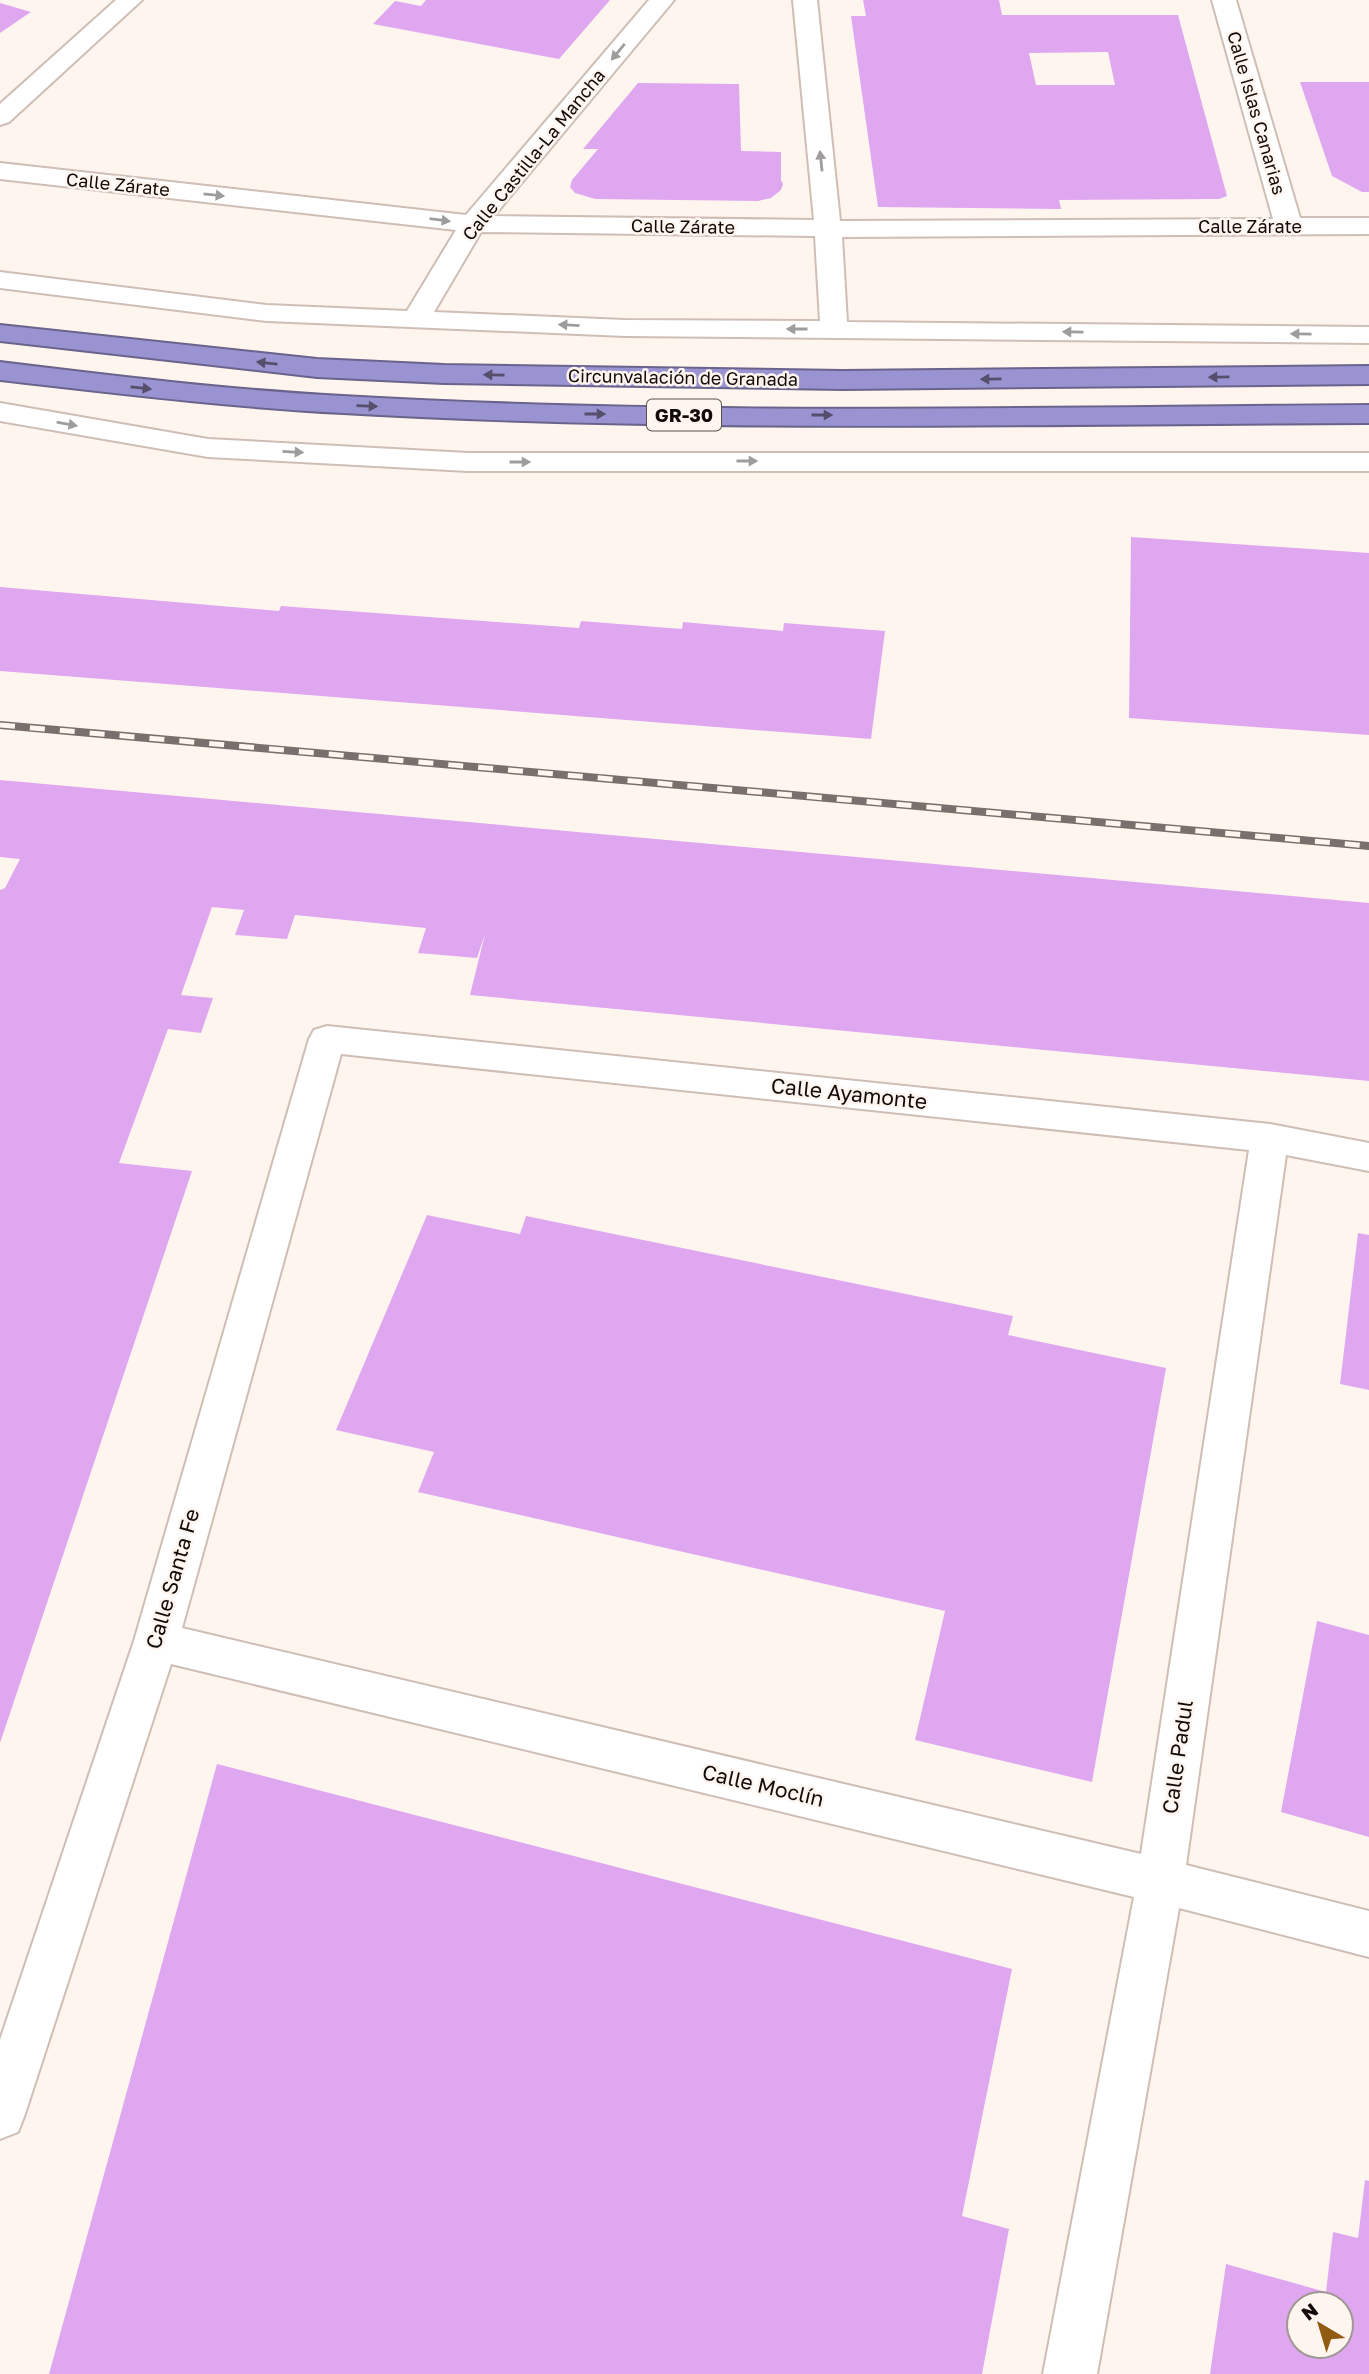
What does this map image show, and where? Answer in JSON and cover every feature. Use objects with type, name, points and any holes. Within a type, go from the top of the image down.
[{"type":"highway","name":"Circunvalación de Granada","points":[[0,333],[317,368],[444,374],[843,380],[1369,375]]},
{"type":"highway","name":"Circunvalación de Granada","points":[[0,371],[145,389],[343,405],[562,414],[1369,414]]},
{"type":"street","points":[[0,117],[130,0]]},
{"type":"street","name":"Calle Castilla-La Mancha","points":[[417,317],[473,225],[662,0]]},
{"type":"street","points":[[805,0],[828,229],[834,330]]},
{"type":"street","name":"Calle Islas Canarias","points":[[1224,0],[1289,227]]},
{"type":"street","name":"Calle Zárate","points":[[0,171],[473,225],[828,229],[1369,226]]},
{"type":"street","points":[[0,280],[267,313],[417,317],[625,328],[1369,335]]},
{"type":"street","points":[[0,412],[208,448],[468,462],[1369,462]]},
{"type":"street","name":"Calle Ayamonte","points":[[327,1039],[1270,1138],[1369,1157]]},
{"type":"street","name":"Calle Santa Fe","points":[[0,2114],[156,1642],[327,1039]]},
{"type":"street","name":"Calle Padul","points":[[1070,2374],[1160,1881],[1270,1138]]},
{"type":"street","name":"Calle Moclín","points":[[156,1642],[1160,1881],[1369,1934]]},
{"type":"building","points":[[426,0],[610,0],[559,59],[373,24],[395,1],[421,6]]},
{"type":"building","points":[[863,0],[999,0],[1002,15],[1178,15],[1227,196],[1219,199],[1059,200],[1061,209],[878,207],[851,16],[866,16]],"holes":[[[1108,52],[1115,85],[1036,85],[1029,53]]]},
{"type":"building","points":[[0,3],[31,12],[0,33]]},
{"type":"building","points":[[1300,82],[1369,82],[1369,192],[1362,192],[1332,176]]},
{"type":"building","points":[[638,83],[739,84],[741,151],[781,152],[781,190],[771,198],[758,201],[595,199],[575,193],[570,187],[572,180],[598,149],[583,149]]},
{"type":"building","points":[[1131,537],[1369,553],[1369,735],[1129,718]]},
{"type":"building","points":[[0,587],[279,611],[281,606],[579,628],[581,621],[682,629],[683,622],[783,631],[784,623],[885,631],[871,739],[0,671]]},
{"type":"building","points":[[0,780],[1369,903],[1369,1081],[470,995],[485,934],[477,958],[418,953],[426,928],[295,915],[287,939],[235,935],[244,910],[212,907],[181,995],[213,998],[201,1033],[168,1029],[119,1163],[192,1171],[0,1743],[0,890],[5,888],[20,859],[0,857]]},
{"type":"building","points":[[427,1215],[520,1234],[526,1216],[1013,1316],[1008,1335],[1166,1368],[1092,1782],[915,1740],[945,1611],[418,1492],[434,1452],[336,1430]]},
{"type":"building","points":[[1358,1233],[1369,1235],[1369,1390],[1340,1384]]},
{"type":"building","points":[[1317,1621],[1369,1635],[1369,1837],[1281,1812]]},
{"type":"building","points":[[217,1764],[1012,1969],[962,2216],[1009,2229],[982,2374],[49,2374]]},
{"type":"building","points":[[1365,2180],[1369,2181],[1369,2374],[1210,2374],[1226,2264],[1319,2290],[1285,2290],[1285,2360],[1355,2360],[1355,2290],[1326,2290],[1333,2232],[1358,2238]]},
{"type":"railway","points":[[0,725],[1369,846]]}]
